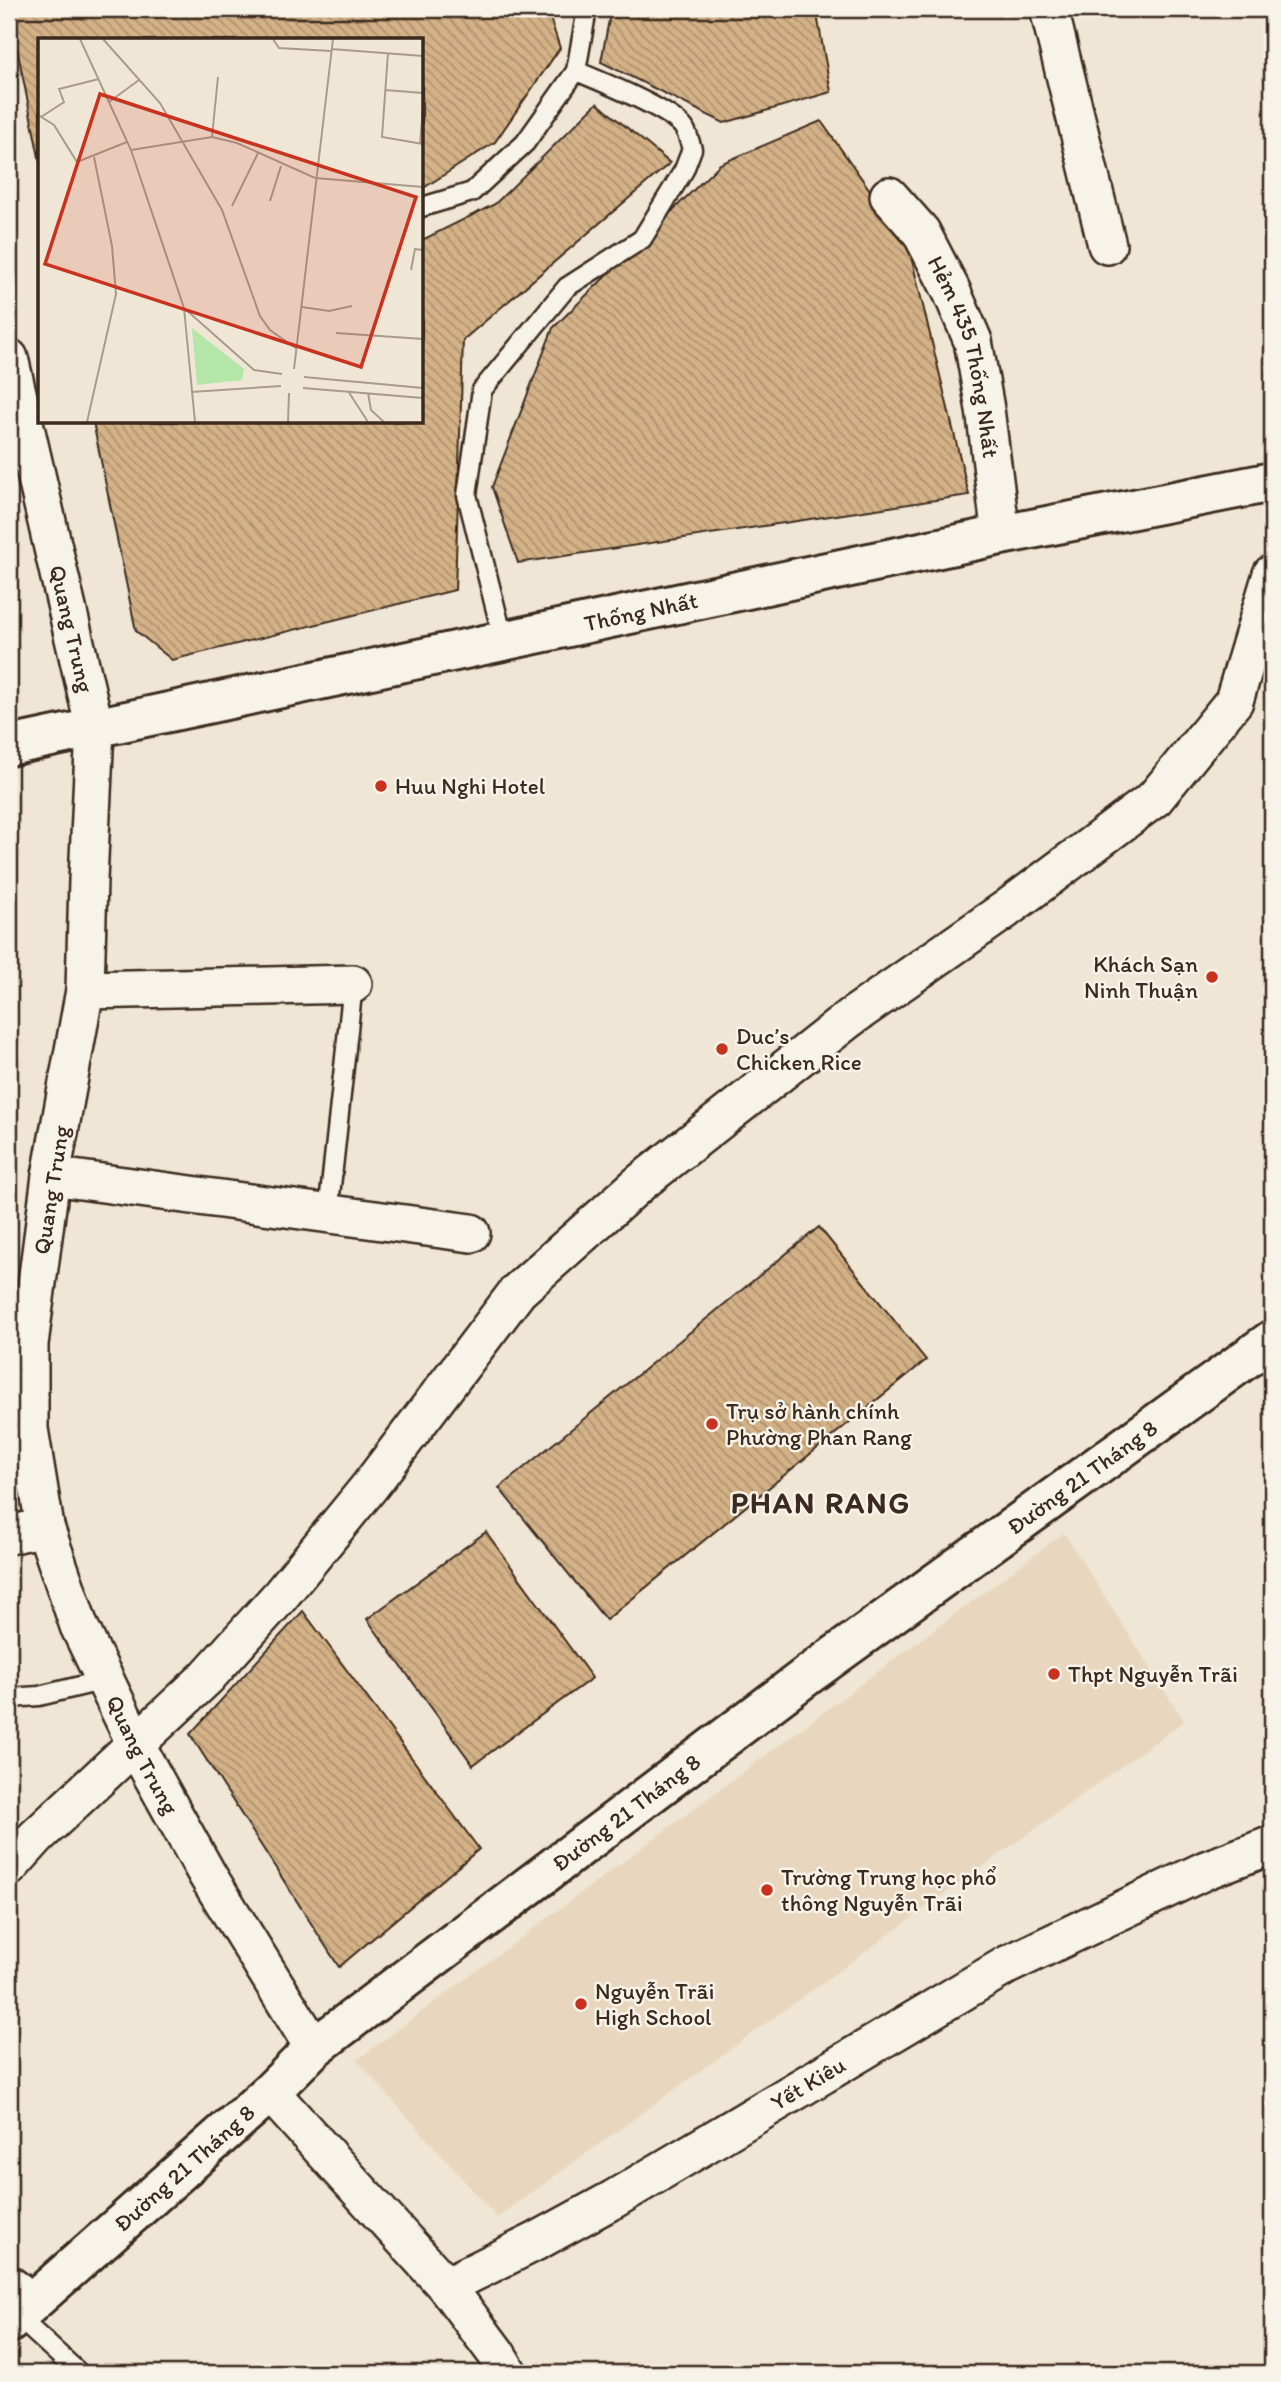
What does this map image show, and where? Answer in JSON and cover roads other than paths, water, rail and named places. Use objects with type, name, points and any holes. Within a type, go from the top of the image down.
[{"type":"main road","name":"Thống Nhất","points":[[9,746],[1001,534],[1272,482]]},
{"type":"main road","name":"Đường 21 Tháng 8","points":[[17,2306],[270,2092],[314,2048],[808,1675],[1272,1339]]},
{"type":"street","points":[[1049,9],[1107,245]]},
{"type":"street","name":"Hẻm 435 Thống Nhất","points":[[888,196],[921,232],[951,290],[973,341],[985,409],[1001,534]]},
{"type":"street","name":"Quang Trung","points":[[9,358],[95,729],[86,990],[51,1175],[29,1344],[29,1429],[45,1527],[79,1626],[138,1750],[171,1811],[314,2048]]},
{"type":"street","points":[[9,1867],[36,1837],[138,1750],[280,1596],[370,1486],[518,1292],[640,1183],[850,1018],[1005,910],[1155,798],[1234,701],[1272,574]]},
{"type":"street","points":[[86,990],[353,984]]},
{"type":"street","points":[[51,1175],[471,1233]]},
{"type":"street","points":[[9,1535],[45,1527]]},
{"type":"street","name":"Yết Kiêu","points":[[446,2286],[614,2199],[1007,1965],[1206,1870],[1272,1845]]},
{"type":"street","points":[[270,2092],[446,2286],[508,2373]]},
{"type":"lane","points":[[424,206],[472,192],[525,143],[576,71],[587,9]]},
{"type":"lane","points":[[504,642],[467,495],[482,390],[567,287],[642,239],[684,170],[692,149],[684,127],[668,116],[619,88],[576,71]]},
{"type":"lane","points":[[328,1214],[353,984]]},
{"type":"lane","points":[[9,1698],[39,1696],[105,1680]]},
{"type":"lane","points":[[17,2306],[79,2373]]},
{"type":"place","name":"Huu Nghi Hotel","points":[[381,786]]},
{"type":"place","name":"Khách Sạn Ninh Thuận","points":[[1212,977]]},
{"type":"place","name":"Duc’s Chicken Rice","points":[[722,1049]]},
{"type":"place","name":"Trụ sở hành chính Phường Phan Rang","points":[[712,1424]]},
{"type":"place","name":"Thpt Nguyễn Trãi","points":[[1054,1674]]},
{"type":"place","name":"Trường Trung học phổ thông Nguyễn Trãi","points":[[767,1890]]},
{"type":"place","name":"Nguyễn Trãi High School","points":[[581,2004]]},
{"type":"district","name":"PHAN RANG","points":[[821,1503]]}]
